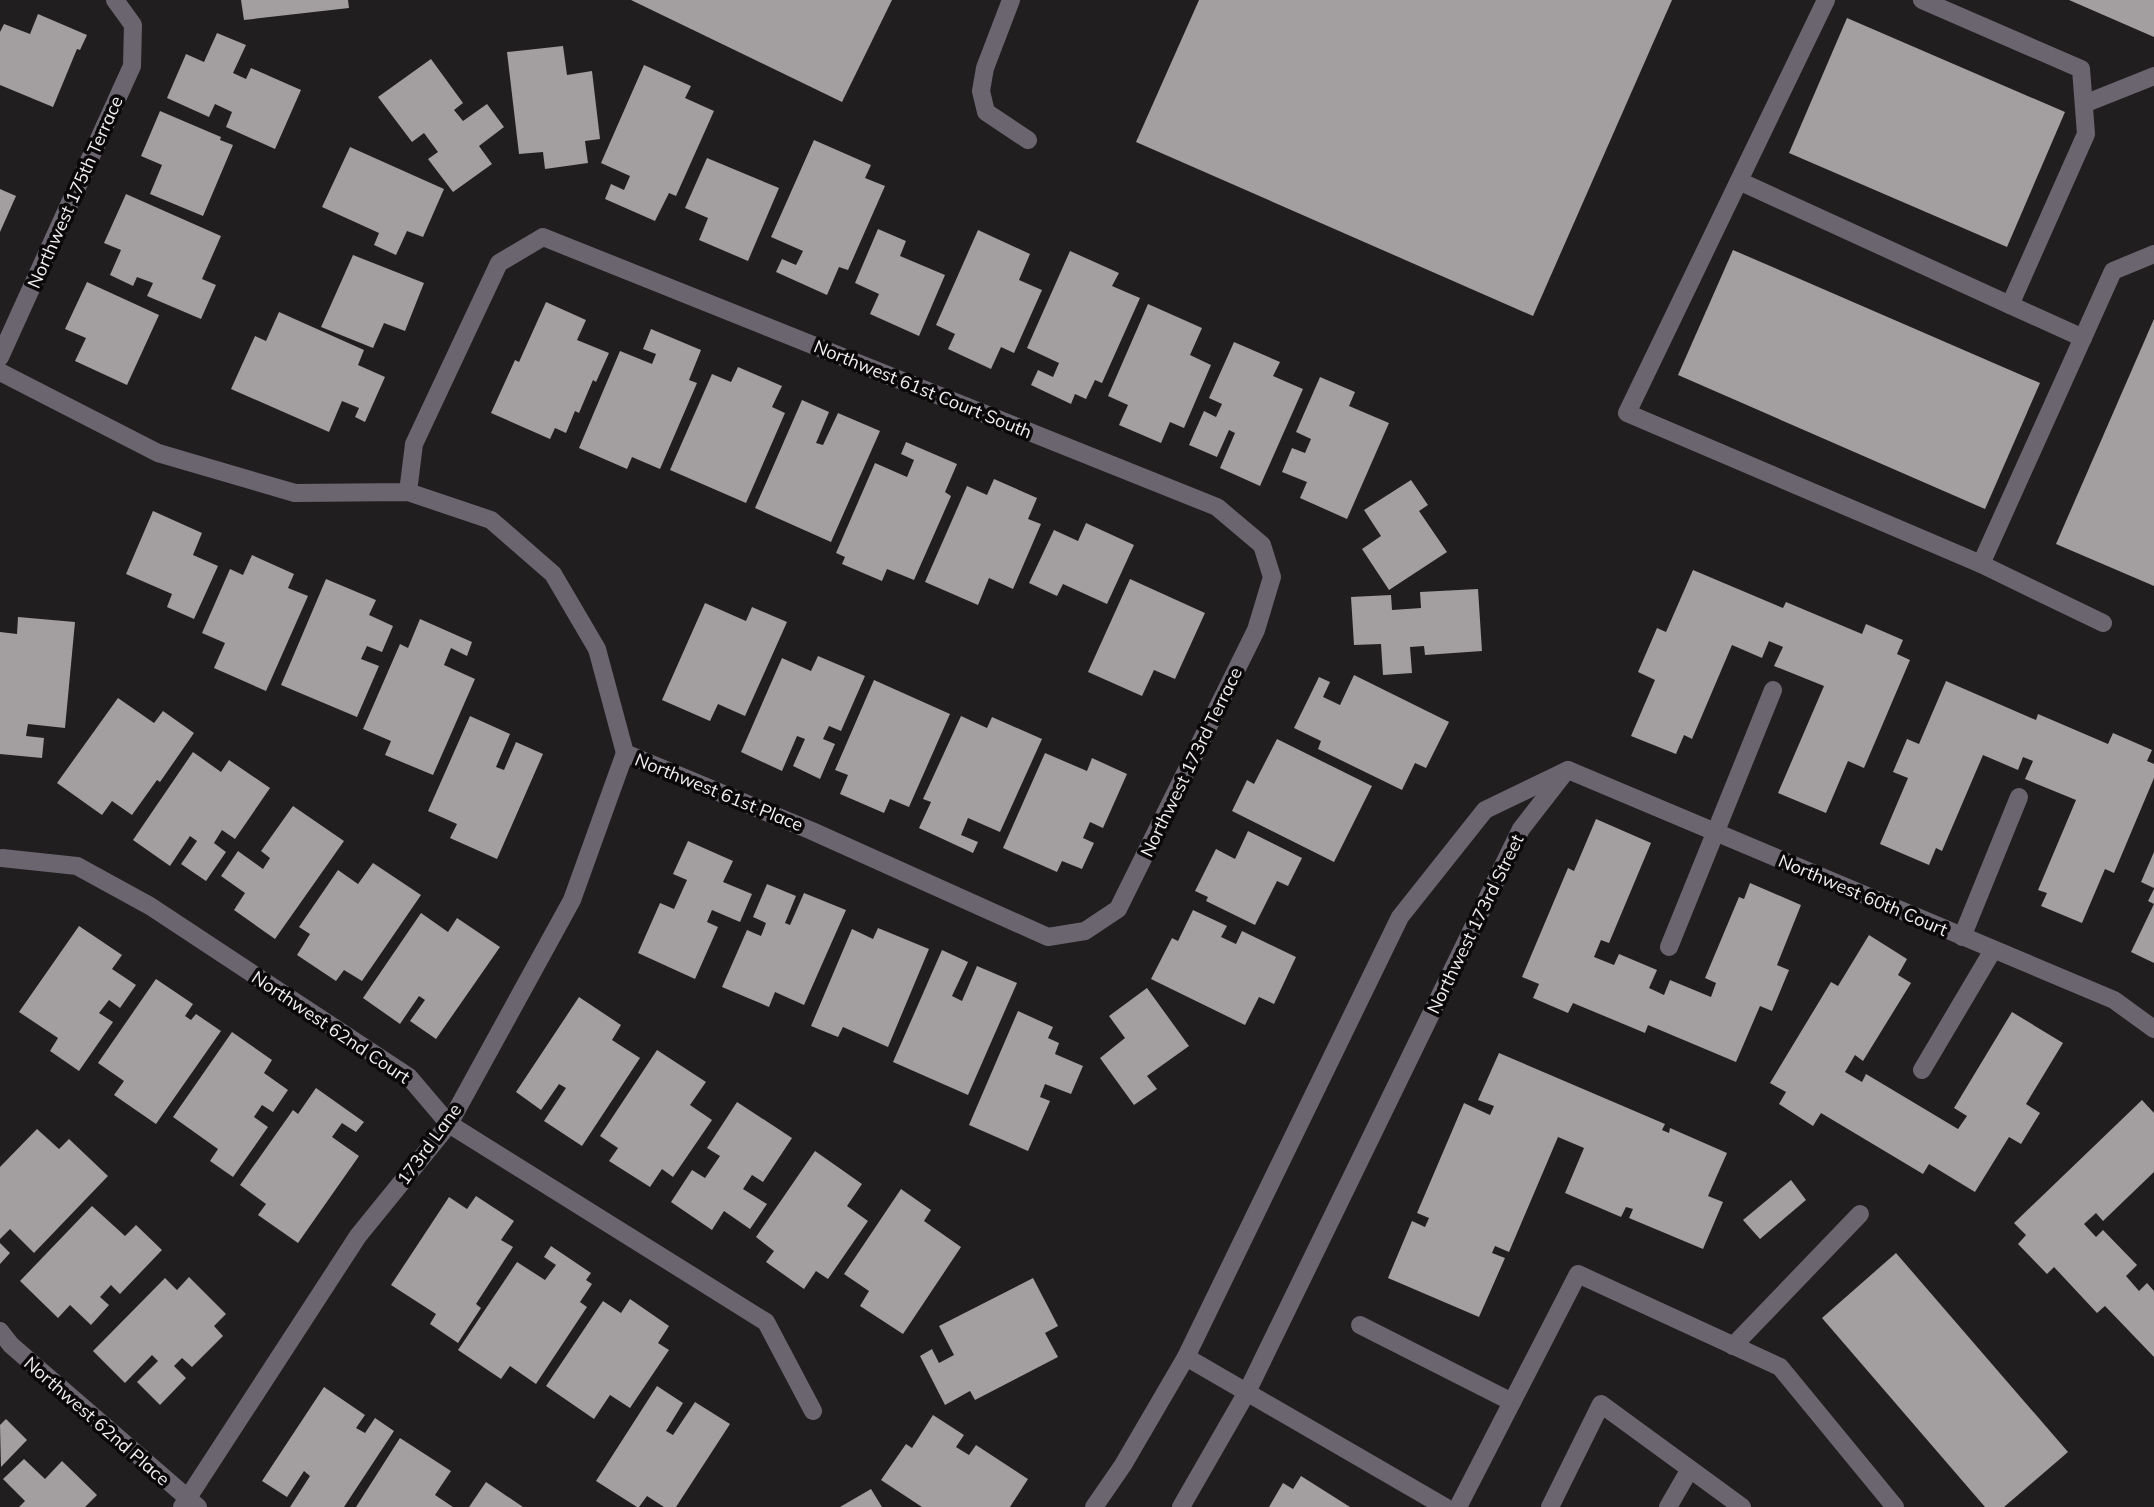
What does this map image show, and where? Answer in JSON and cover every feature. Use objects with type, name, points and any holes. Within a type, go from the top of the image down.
[{"type":"street","name":"Northwest 175th Terrace","points":[[0,357],[132,66],[133,24],[115,0]]},
{"type":"street","points":[[1011,0],[985,68],[981,91],[986,112],[1028,140]]},
{"type":"street","points":[[1826,0],[1628,413],[1981,564],[2103,623]]},
{"type":"street","points":[[1922,0],[2081,69],[2086,134],[2010,305]]},
{"type":"street","points":[[2084,104],[2154,76]]},
{"type":"street","points":[[1739,181],[2083,338]]},
{"type":"street","name":"Northwest 61st Court South","points":[[408,492],[414,444],[499,263],[543,237],[1217,507],[1262,545],[1272,577]]},
{"type":"street","points":[[1981,564],[2113,271],[2154,254]]},
{"type":"street","name":"Northwest 61st Place","points":[[0,372],[158,453],[295,493],[408,492],[491,520],[553,574],[597,649],[625,753],[812,831],[1048,937],[1085,931]]},
{"type":"street","name":"Northwest 173rd Terrace","points":[[1085,931],[1118,909],[1256,630],[1272,577]]},
{"type":"street","points":[[1669,947],[1773,690]]},
{"type":"street","name":"173rd Lane","points":[[189,1504],[358,1236],[449,1124],[572,900],[625,753]]},
{"type":"street","points":[[1094,1507],[1123,1465],[1186,1357],[1400,917],[1485,810],[1568,770]]},
{"type":"street","name":"Northwest 60th Court","points":[[1568,770],[2114,1000],[2154,1028]]},
{"type":"street","name":"Northwest 173rd Street","points":[[1181,1507],[1247,1392],[1521,829],[1568,770]]},
{"type":"street","points":[[1962,937],[2019,797]]},
{"type":"street","name":"Northwest 62nd Court","points":[[2,858],[77,866],[150,906],[410,1077],[449,1124],[766,1322],[813,1411]]},
{"type":"street","points":[[1922,1070],[1993,950]]},
{"type":"street","points":[[1733,1346],[1860,1214]]},
{"type":"street","points":[[1458,1507],[1577,1274],[1780,1367],[1895,1507]]},
{"type":"street","points":[[1360,1325],[1512,1402]]},
{"type":"street","name":"Northwest 62nd Place","points":[[0,1331],[11,1345],[189,1504]]},
{"type":"street","points":[[1186,1357],[1446,1507]]},
{"type":"street","points":[[1550,1507],[1601,1405],[1742,1507]]},
{"type":"street","points":[[1668,1507],[1689,1469]]},
{"type":"building","points":[[241,0],[348,0],[349,8],[244,20]]},
{"type":"building","points":[[631,0],[892,0],[842,102]]},
{"type":"building","points":[[1199,0],[1672,0],[1533,316],[1136,142]]},
{"type":"building","points":[[2069,0],[2154,0],[2154,37]]},
{"type":"building","points":[[38,14],[87,35],[80,50],[77,49],[53,107],[0,85],[0,32],[4,24],[30,34]]},
{"type":"building","points":[[1847,18],[2065,112],[2007,247],[1789,153]]},
{"type":"building","points":[[217,33],[246,45],[233,73],[246,79],[251,68],[301,90],[275,149],[226,127],[232,112],[215,104],[209,117],[167,98],[186,54],[204,62]]},
{"type":"building","points":[[563,46],[567,75],[592,71],[600,139],[585,141],[588,163],[545,169],[543,152],[519,154],[507,52]]},
{"type":"building","points":[[431,59],[463,103],[454,110],[463,121],[487,104],[504,127],[479,146],[492,164],[453,192],[428,159],[438,152],[424,133],[412,142],[378,97]]},
{"type":"building","points":[[644,65],[691,86],[685,98],[714,111],[676,196],[669,193],[655,221],[605,199],[611,184],[624,190],[630,176],[601,163]]},
{"type":"building","points":[[160,111],[221,137],[220,140],[233,145],[203,216],[150,194],[162,165],[141,156]]},
{"type":"building","points":[[814,140],[871,165],[865,178],[885,186],[848,270],[839,267],[827,295],[776,272],[782,259],[796,265],[803,251],[771,237]]},
{"type":"building","points":[[350,147],[444,189],[423,237],[407,231],[396,255],[374,245],[379,233],[322,207]]},
{"type":"building","points":[[707,158],[779,188],[748,261],[699,240],[708,218],[685,208]]},
{"type":"building","points":[[0,189],[16,196],[0,232]]},
{"type":"building","points":[[126,194],[221,236],[202,279],[216,285],[201,319],[147,296],[153,283],[137,277],[133,286],[110,275],[121,250],[104,243]]},
{"type":"building","points":[[878,229],[906,241],[900,256],[945,275],[919,336],[870,314],[879,294],[855,283]]},
{"type":"building","points":[[978,230],[1030,254],[1019,280],[1042,290],[1014,353],[1001,347],[991,369],[948,349],[955,334],[936,325]]},
{"type":"building","points":[[1733,250],[2040,383],[1985,509],[1678,375]]},
{"type":"building","points":[[1070,251],[1119,273],[1112,286],[1140,298],[1102,383],[1095,380],[1086,399],[1075,394],[1071,404],[1031,385],[1038,370],[1053,377],[1059,363],[1027,348]]},
{"type":"building","points":[[353,255],[424,283],[405,331],[384,323],[373,348],[321,327]]},
{"type":"building","points":[[87,282],[159,315],[127,385],[75,361],[86,338],[65,329]]},
{"type":"building","points":[[546,302],[586,320],[577,340],[609,353],[596,382],[593,380],[579,413],[575,411],[566,433],[555,428],[550,439],[491,413],[515,360],[519,362]]},
{"type":"building","points":[[1148,304],[1202,328],[1190,355],[1211,365],[1184,428],[1170,422],[1161,443],[1119,425],[1128,405],[1108,396]]},
{"type":"building","points":[[279,312],[364,350],[358,365],[385,377],[365,422],[355,417],[359,408],[342,401],[329,432],[231,389],[255,336],[266,341]]},
{"type":"building","points":[[2154,319],[2154,586],[2056,544]]},
{"type":"building","points":[[651,329],[701,350],[689,380],[697,383],[660,469],[632,457],[627,469],[579,448],[620,351],[652,364],[656,354],[643,349]]},
{"type":"building","points":[[1234,342],[1280,362],[1273,376],[1303,389],[1260,486],[1220,468],[1235,433],[1229,430],[1217,457],[1189,445],[1204,411],[1216,417],[1222,404],[1209,398]]},
{"type":"building","points":[[738,367],[782,386],[772,407],[785,413],[746,503],[670,470],[712,374],[731,382]]},
{"type":"building","points":[[1320,377],[1355,392],[1349,406],[1389,423],[1347,519],[1300,498],[1307,482],[1282,472],[1292,448],[1305,453],[1311,439],[1296,432]]},
{"type":"building","points":[[802,400],[829,412],[816,443],[823,445],[838,413],[880,431],[831,542],[755,508]]},
{"type":"building","points":[[906,442],[957,464],[945,492],[951,496],[914,580],[887,569],[882,581],[842,564],[845,557],[836,553],[875,463],[907,477],[914,460],[901,454]]},
{"type":"building","points":[[994,479],[1037,498],[1028,519],[1041,524],[1013,589],[989,578],[978,605],[925,582],[967,486],[987,495]]},
{"type":"building","points":[[1411,480],[1428,505],[1419,511],[1447,552],[1389,590],[1362,549],[1381,536],[1364,510]]},
{"type":"building","points":[[153,511],[202,533],[193,555],[218,566],[194,619],[167,607],[172,594],[126,574]]},
{"type":"building","points":[[1086,523],[1134,545],[1107,604],[1063,584],[1057,596],[1029,583],[1054,530],[1078,541]]},
{"type":"building","points":[[252,555],[294,574],[288,588],[308,596],[266,691],[214,668],[225,643],[202,633],[230,569],[243,575]]},
{"type":"building","points":[[1693,570],[1783,608],[1786,602],[1862,634],[1866,624],[1903,640],[1897,654],[1910,660],[1864,768],[1848,761],[1826,813],[1778,793],[1824,686],[1774,666],[1783,647],[1769,641],[1762,658],[1732,645],[1692,739],[1684,735],[1676,754],[1631,736],[1655,680],[1638,672],[1657,628],[1666,632]]},
{"type":"building","points":[[326,579],[376,600],[369,615],[393,626],[382,652],[367,646],[361,659],[379,666],[357,717],[281,685]]},
{"type":"building","points":[[1130,579],[1205,613],[1175,679],[1154,670],[1142,696],[1088,672]]},
{"type":"building","points":[[1478,589],[1482,651],[1425,655],[1424,646],[1410,647],[1412,673],[1383,675],[1381,644],[1354,645],[1351,597],[1391,595],[1392,610],[1421,608],[1420,592]]},
{"type":"building","points":[[705,603],[746,621],[752,607],[787,622],[745,716],[718,704],[710,721],[662,700]]},
{"type":"building","points":[[18,617],[75,622],[65,728],[28,724],[26,736],[44,738],[42,758],[0,754],[0,632],[17,634]]},
{"type":"building","points":[[420,619],[472,642],[467,656],[451,648],[444,665],[475,679],[433,775],[385,755],[391,741],[363,729],[400,644],[408,648]]},
{"type":"building","points":[[818,656],[865,676],[841,731],[829,726],[823,739],[835,744],[820,779],[793,766],[805,739],[797,736],[782,771],[741,752],[782,658],[811,671]]},
{"type":"building","points":[[1354,675],[1449,722],[1426,768],[1415,763],[1402,790],[1318,749],[1321,741],[1294,728],[1319,677],[1330,682],[1323,697],[1340,705]]},
{"type":"building","points":[[874,680],[950,714],[909,807],[890,799],[884,813],[840,794],[848,775],[835,770]]},
{"type":"building","points":[[1946,681],[2036,720],[2038,714],[2108,744],[2113,733],[2152,750],[2147,761],[2154,764],[2154,778],[2114,873],[2105,869],[2082,923],[2041,906],[2047,893],[2038,890],[2076,800],[2025,779],[2033,761],[2023,757],[2018,770],[1983,755],[1942,851],[1936,848],[1929,865],[1880,844],[1908,778],[1893,772],[1907,739],[1919,744]]},
{"type":"building","points":[[118,698],[154,723],[163,711],[194,733],[160,782],[157,780],[132,815],[112,801],[102,815],[57,783]]},
{"type":"building","points":[[470,716],[510,734],[496,767],[504,770],[516,742],[543,754],[497,859],[450,838],[457,824],[428,811]]},
{"type":"building","points":[[961,716],[987,728],[992,717],[1042,739],[1000,832],[968,818],[961,835],[978,842],[973,853],[919,828],[931,802],[923,799]]},
{"type":"building","points":[[1277,739],[1372,786],[1334,862],[1232,811],[1247,780],[1254,784]]},
{"type":"building","points":[[193,752],[221,772],[229,760],[270,788],[235,839],[222,830],[214,843],[226,852],[206,881],[181,864],[197,841],[190,836],[170,866],[133,840]]},
{"type":"building","points":[[1045,753],[1087,771],[1092,758],[1127,774],[1103,828],[1090,822],[1083,838],[1094,843],[1082,869],[1062,861],[1057,872],[1003,848]]},
{"type":"building","points":[[293,806],[344,841],[275,939],[234,910],[245,893],[221,876],[238,851],[263,869],[270,858],[261,851]]},
{"type":"building","points":[[1596,819],[1651,843],[1609,943],[1601,940],[1594,957],[1614,965],[1619,954],[1657,970],[1649,988],[1664,995],[1670,980],[1711,997],[1716,983],[1705,978],[1739,897],[1744,899],[1750,883],[1801,905],[1777,965],[1789,970],[1772,1011],[1760,1006],[1736,1062],[1648,1025],[1645,1033],[1573,1003],[1568,1013],[1533,998],[1539,984],[1522,977],[1568,868],[1574,871]]},
{"type":"building","points":[[1248,831],[1302,858],[1288,886],[1277,881],[1255,925],[1206,901],[1208,897],[1195,891],[1216,849],[1235,859]]},
{"type":"building","points":[[688,841],[733,861],[723,882],[752,894],[740,922],[712,910],[707,922],[718,927],[695,979],[638,953],[660,903],[674,909],[687,880],[673,874]]},
{"type":"building","points":[[2154,852],[2154,888],[2141,882]]},
{"type":"building","points":[[373,863],[421,895],[362,981],[344,970],[336,981],[297,955],[310,934],[299,927],[338,870],[358,884]]},
{"type":"building","points":[[767,884],[796,896],[785,923],[790,925],[804,893],[846,910],[804,1005],[775,992],[769,1007],[722,987],[747,930],[761,936],[766,923],[753,917]]},
{"type":"building","points":[[2154,889],[2154,904],[2148,901]]},
{"type":"building","points":[[2154,904],[2154,963],[2131,952]]},
{"type":"building","points":[[1193,910],[1227,926],[1221,937],[1236,944],[1242,931],[1296,957],[1274,1004],[1259,997],[1245,1025],[1151,979],[1172,938],[1178,941]]},
{"type":"building","points":[[421,913],[448,932],[457,918],[500,947],[436,1039],[410,1021],[425,1000],[419,996],[400,1024],[363,998]]},
{"type":"building","points":[[79,926],[122,955],[112,969],[136,985],[120,1008],[109,1000],[99,1013],[113,1022],[79,1071],[50,1051],[58,1038],[19,1012]]},
{"type":"building","points":[[878,928],[929,949],[888,1047],[843,1027],[838,1037],[811,1026],[852,929],[873,939]]},
{"type":"building","points":[[1869,935],[1907,959],[1898,975],[1911,983],[1863,1061],[1855,1055],[1845,1072],[1862,1082],[1866,1074],[1958,1129],[1967,1116],[1954,1108],[2012,1012],[2063,1043],[2026,1104],[2040,1113],[2021,1144],[2009,1137],[1975,1192],[1929,1164],[1923,1174],[1821,1113],[1813,1126],[1779,1104],[1786,1092],[1770,1083],[1831,982],[1838,986]]},
{"type":"building","points":[[942,950],[968,962],[952,996],[962,1001],[977,966],[1017,983],[968,1095],[893,1062]]},
{"type":"building","points":[[156,979],[193,1004],[185,1016],[191,1020],[196,1014],[221,1031],[156,1124],[114,1095],[124,1081],[98,1063]]},
{"type":"building","points":[[1147,988],[1189,1046],[1147,1076],[1157,1089],[1134,1105],[1100,1058],[1125,1038],[1109,1016]]},
{"type":"building","points":[[579,997],[621,1025],[612,1040],[640,1058],[582,1146],[544,1121],[566,1088],[559,1084],[541,1110],[516,1092]]},
{"type":"building","points":[[1018,1011],[1053,1027],[1048,1038],[1059,1043],[1055,1054],[1083,1066],[1071,1094],[1045,1084],[1040,1097],[1050,1101],[1028,1151],[969,1125]]},
{"type":"building","points":[[232,1032],[272,1060],[264,1073],[288,1090],[273,1112],[262,1105],[254,1117],[268,1127],[233,1177],[210,1161],[218,1149],[173,1117]]},
{"type":"building","points":[[657,1050],[706,1082],[690,1105],[712,1120],[673,1177],[662,1169],[650,1187],[609,1161],[618,1148],[600,1136]]},
{"type":"building","points":[[1499,1053],[1665,1124],[1662,1130],[1669,1133],[1670,1128],[1727,1153],[1708,1196],[1723,1202],[1703,1249],[1629,1218],[1633,1209],[1626,1207],[1621,1217],[1565,1193],[1584,1148],[1558,1137],[1509,1252],[1495,1246],[1492,1253],[1505,1258],[1479,1317],[1388,1278],[1412,1221],[1425,1227],[1429,1218],[1417,1213],[1464,1103],[1490,1115],[1494,1106],[1478,1100]]},
{"type":"building","points":[[316,1088],[364,1122],[356,1132],[342,1123],[332,1137],[359,1156],[298,1243],[258,1215],[266,1204],[240,1185],[293,1110],[298,1114]]},
{"type":"building","points":[[2142,1100],[2154,1113],[2154,1172],[2103,1221],[2096,1213],[2084,1224],[2096,1237],[2103,1230],[2137,1265],[2126,1276],[2139,1291],[2147,1283],[2154,1291],[2154,1357],[2105,1306],[2097,1313],[2054,1267],[2047,1274],[2018,1244],[2026,1235],[2014,1223]]},
{"type":"building","points":[[737,1102],[792,1138],[763,1182],[752,1175],[743,1189],[767,1204],[750,1229],[724,1211],[712,1230],[671,1202],[692,1170],[705,1178],[720,1156],[707,1148]]},
{"type":"building","points":[[37,1129],[59,1149],[69,1139],[108,1176],[34,1253],[10,1229],[0,1239],[0,1167]]},
{"type":"building","points":[[815,1151],[862,1184],[847,1206],[868,1221],[828,1279],[816,1271],[804,1289],[766,1262],[774,1251],[756,1237]]},
{"type":"building","points":[[1791,1180],[1806,1200],[1760,1239],[1743,1220]]},
{"type":"building","points":[[901,1189],[931,1210],[924,1221],[961,1247],[903,1334],[860,1306],[869,1291],[844,1274]]},
{"type":"building","points":[[476,1196],[514,1221],[501,1240],[513,1247],[476,1304],[481,1308],[458,1343],[430,1324],[436,1314],[391,1285],[449,1197],[467,1209]]},
{"type":"building","points":[[92,1206],[125,1236],[136,1225],[162,1250],[120,1294],[111,1285],[100,1297],[109,1305],[91,1325],[70,1305],[58,1318],[20,1281]]},
{"type":"building","points":[[0,1243],[10,1253],[0,1264]]},
{"type":"building","points":[[551,1246],[591,1273],[586,1280],[592,1284],[580,1302],[587,1307],[536,1384],[510,1366],[501,1379],[458,1350],[517,1262],[545,1280],[556,1265],[544,1257]]},
{"type":"building","points":[[1896,1253],[2068,1452],[2004,1507],[1985,1507],[1822,1318]]},
{"type":"building","points":[[189,1277],[226,1314],[214,1326],[223,1336],[192,1367],[182,1358],[174,1366],[186,1378],[160,1405],[137,1382],[158,1361],[152,1355],[125,1383],[93,1351],[165,1278],[177,1290]]},
{"type":"building","points":[[1033,1278],[1058,1326],[1045,1333],[1058,1357],[975,1400],[970,1391],[945,1405],[920,1356],[932,1349],[939,1363],[954,1355],[939,1326]]},
{"type":"building","points":[[630,1299],[669,1326],[658,1343],[669,1350],[630,1408],[610,1395],[594,1419],[546,1386],[603,1301],[621,1313]]},
{"type":"building","points":[[657,1386],[683,1403],[666,1431],[673,1435],[695,1402],[730,1424],[676,1507],[664,1507],[647,1496],[637,1507],[596,1481]]},
{"type":"building","points":[[324,1387],[365,1415],[356,1428],[365,1433],[375,1418],[394,1431],[344,1507],[290,1507],[310,1476],[304,1471],[287,1497],[262,1481]]},
{"type":"building","points":[[933,1415],[964,1435],[956,1447],[969,1455],[976,1445],[1028,1479],[1010,1507],[922,1507],[881,1480],[906,1444],[912,1448]]},
{"type":"building","points":[[6,1419],[27,1440],[1,1467],[0,1425]]},
{"type":"building","points":[[400,1438],[451,1471],[435,1495],[453,1507],[356,1507]]},
{"type":"building","points":[[24,1459],[45,1479],[62,1461],[97,1495],[85,1507],[19,1507],[25,1501],[3,1479]]},
{"type":"building","points":[[1301,1476],[1350,1507],[1269,1507],[1283,1483],[1293,1489]]},
{"type":"building","points":[[486,1482],[523,1507],[469,1507]]},
{"type":"building","points":[[871,1489],[882,1507],[840,1507]]}]
